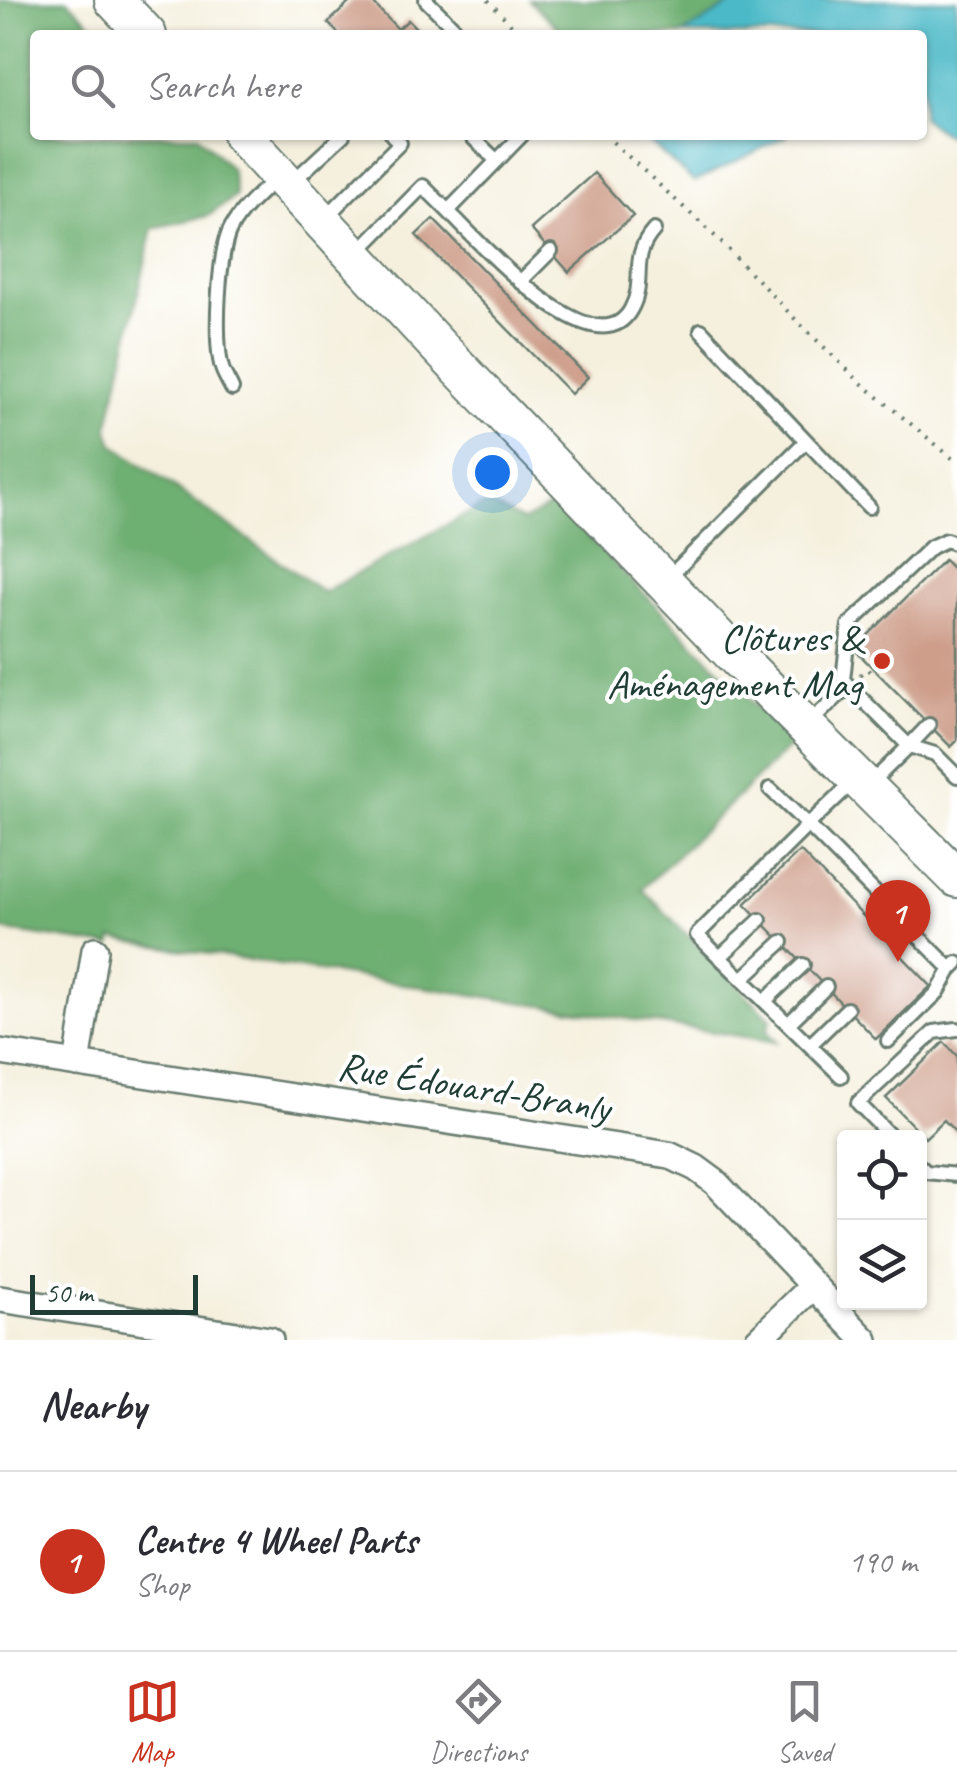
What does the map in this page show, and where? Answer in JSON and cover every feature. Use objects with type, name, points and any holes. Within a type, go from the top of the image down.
[{"type":"street","points":[[118,1],[144,30]]},
{"type":"street","points":[[247,140],[664,582],[957,878]]},
{"type":"street","points":[[77,1064],[95,950]]},
{"type":"street","name":"Rue Édouard-Branly","points":[[0,1052],[670,1155],[714,1182],[865,1340]]},
{"type":"street","points":[[758,1340],[813,1286]]},
{"type":"street","points":[[0,1299],[270,1340]]},
{"type":"lane","points":[[426,0],[456,30]]},
{"type":"lane","points":[[232,389],[222,367],[219,344],[221,273],[230,230],[244,211],[336,140]]},
{"type":"lane","points":[[323,220],[400,143],[397,140]]},
{"type":"lane","points":[[475,140],[497,161]]},
{"type":"lane","points":[[448,211],[517,140]]},
{"type":"lane","points":[[354,255],[423,186],[549,306],[602,328],[630,314],[638,294],[639,254],[654,230]]},
{"type":"lane","points":[[520,282],[551,251]]},
{"type":"lane","points":[[701,330],[869,507]]},
{"type":"lane","points":[[664,582],[806,440]]},
{"type":"lane","points":[[955,770],[936,754],[908,746],[843,680],[849,625],[931,547],[946,540],[957,544]]},
{"type":"lane","points":[[806,726],[849,686]]},
{"type":"lane","points":[[842,1076],[697,935],[808,825],[929,725]]},
{"type":"lane","points":[[770,788],[954,966],[938,992],[888,1041]]},
{"type":"lane","points":[[720,958],[760,920]]},
{"type":"lane","points":[[742,979],[782,942]]},
{"type":"lane","points":[[765,1001],[803,964]]},
{"type":"lane","points":[[788,1024],[826,987]]},
{"type":"lane","points":[[810,1045],[847,1009]]},
{"type":"lane","points":[[884,1130],[858,1103],[934,1032],[957,1029]]},
{"type":"lane","points":[[927,1172],[957,1175]]},
{"type":"path","points":[[488,0],[516,30]]},
{"type":"path","points":[[610,140],[716,236],[860,382],[957,462]]},
{"type":"green space","points":[[0,0],[68,0],[97,30],[30,30],[30,140],[203,140],[231,169],[236,196],[208,216],[153,228],[108,428],[113,444],[323,592],[487,503],[523,521],[555,504],[793,743],[642,889],[771,1019],[767,1031],[777,1042],[113,939],[111,946],[0,930]]},
{"type":"green space","points":[[529,0],[738,0],[690,30],[560,30]]},
{"type":"water","points":[[738,0],[957,0],[957,142],[927,121],[927,30],[690,30]]},
{"type":"water","points":[[647,140],[779,140],[694,182]]},
{"type":"building","points":[[352,0],[370,0],[398,29],[408,20],[418,30],[335,30],[328,23]]},
{"type":"building","points":[[594,173],[633,216],[569,272],[531,229]]},
{"type":"building","points":[[433,219],[588,377],[571,394],[416,235]]},
{"type":"building","points":[[944,560],[957,573],[957,741],[951,747],[854,649]]},
{"type":"building","points":[[800,851],[931,986],[876,1039],[745,904]]},
{"type":"building","points":[[944,1042],[957,1056],[957,1134],[944,1120],[927,1136],[927,1130],[917,1130],[886,1098]]},
{"type":"place","name":"Clôtures & Aménagement Mag","points":[[882,661]]},
{"type":"place","name":"Centre 4 Wheel Parts","points":[[898,962]]}]
